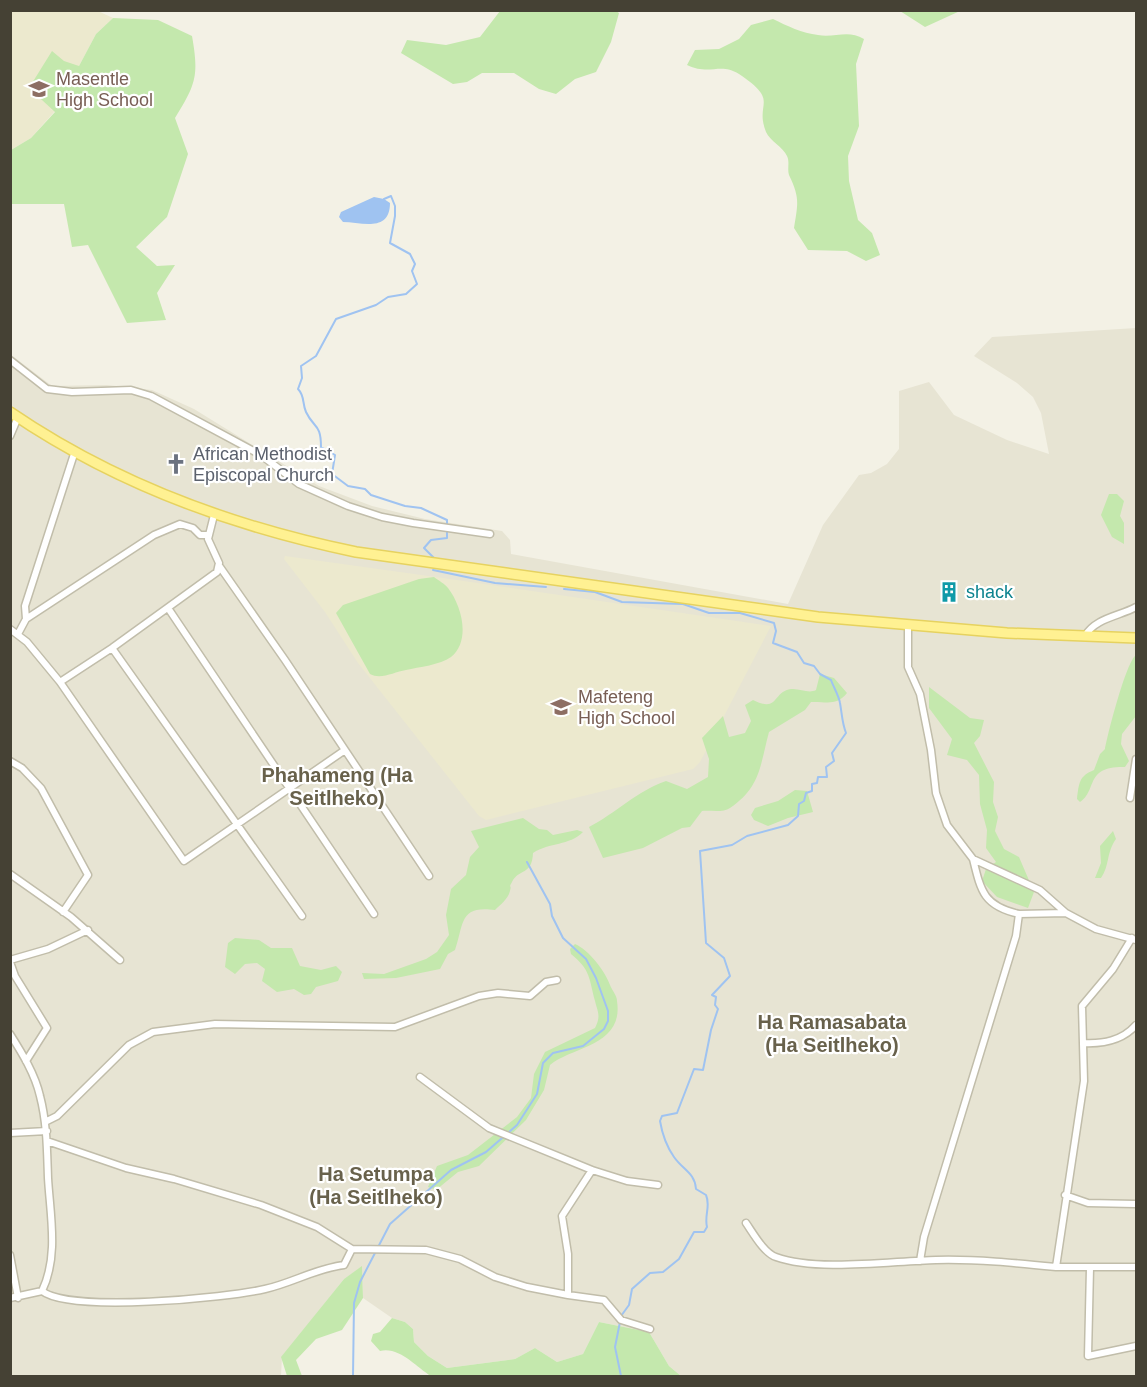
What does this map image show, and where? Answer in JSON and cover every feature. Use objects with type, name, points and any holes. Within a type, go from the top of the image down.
[{"type":"main road","points":[[14,415],[75,450],[214,515],[304,541],[390,558],[768,610],[908,625],[1137,638]]},
{"type":"street","points":[[10,360],[47,389],[72,392],[131,390],[151,396],[261,455],[299,484],[348,506],[413,524],[490,534]]},
{"type":"street","points":[[10,436],[14,415]]},
{"type":"street","points":[[26,619],[24,606],[75,450]]},
{"type":"street","points":[[214,515],[208,535],[209,546],[220,567],[429,876]]},
{"type":"street","points":[[18,634],[26,619],[154,535],[180,524],[193,528],[200,535],[208,535]]},
{"type":"street","points":[[60,682],[168,608],[220,567]]},
{"type":"street","points":[[1085,636],[1088,631],[1110,616],[1137,607]]},
{"type":"street","points":[[168,608],[374,914]]},
{"type":"street","points":[[908,625],[908,667],[920,694],[931,750],[936,793],[947,825],[973,859],[986,898],[997,908],[1019,914],[1066,913]]},
{"type":"street","points":[[10,628],[60,682],[184,861],[345,750]]},
{"type":"street","points":[[112,648],[302,916]]},
{"type":"street","points":[[1131,798],[1137,759]]},
{"type":"street","points":[[10,761],[22,768],[41,788],[88,875],[63,912]]},
{"type":"street","points":[[973,859],[1040,890],[1066,913],[1096,929],[1134,939],[1113,969],[1082,1006],[1084,1081],[1074,1159],[1065,1195],[1056,1267]]},
{"type":"street","points":[[11,875],[88,930],[120,960]]},
{"type":"street","points":[[920,1261],[927,1227],[1016,936],[1019,914]]},
{"type":"street","points":[[26,1061],[47,1028],[15,976],[10,961],[48,949],[88,930]]},
{"type":"street","points":[[45,1122],[57,1116],[129,1044],[153,1032],[215,1024],[395,1027],[479,996],[498,993],[530,996],[546,982],[557,980]]},
{"type":"street","points":[[1083,1043],[1101,1044],[1118,1039],[1137,1025]]},
{"type":"street","points":[[10,1034],[26,1061],[40,1094],[47,1141],[53,1228],[46,1282],[42,1291],[10,1298]]},
{"type":"street","points":[[420,1077],[489,1128],[592,1170],[627,1181],[658,1185]]},
{"type":"street","points":[[10,1133],[46,1131]]},
{"type":"street","points":[[47,1141],[126,1168],[261,1204],[317,1227],[352,1249],[426,1250],[460,1259],[495,1277],[527,1287],[604,1300],[621,1320],[650,1329]]},
{"type":"street","points":[[568,1295],[568,1254],[562,1216],[592,1170]]},
{"type":"street","points":[[1065,1195],[1088,1203],[1135,1204]]},
{"type":"street","points":[[746,1223],[767,1251],[775,1257],[843,1264],[892,1264],[920,1261],[1001,1262],[1090,1268],[1108,1265],[1137,1267]]},
{"type":"street","points":[[42,1291],[50,1297],[104,1301],[166,1302],[223,1297],[265,1289],[328,1267],[344,1265],[350,1258],[352,1249]]},
{"type":"street","points":[[10,1255],[18,1298]]},
{"type":"street","points":[[1090,1268],[1088,1356],[1137,1346]]},
{"type":"shaded area","name":"Masentle High School","points":[[11,11],[98,11],[113,18],[96,34],[55,111],[31,138],[11,150]]},
{"type":"shaded area","points":[[1136,328],[1136,1376],[681,1376],[669,1366],[649,1332],[599,1322],[583,1354],[557,1362],[535,1348],[515,1359],[447,1368],[428,1356],[414,1342],[413,1329],[405,1322],[392,1318],[363,1298],[362,1267],[344,1279],[282,1357],[281,1376],[11,1376],[10,354],[52,386],[107,385],[152,390],[194,409],[319,486],[372,506],[425,519],[502,531],[510,540],[511,554],[788,604],[823,525],[859,475],[871,473],[887,464],[899,449],[899,391],[929,382],[954,415],[1007,440],[1049,454],[1041,413],[1033,397],[1017,383],[974,356],[992,337]]},
{"type":"shaded area","name":"Mafeteng High School","points":[[285,556],[771,626],[700,762],[693,769],[486,820],[479,816],[358,663],[325,612],[284,559]]},
{"type":"green space","points":[[960,10],[925,27],[900,11]]},
{"type":"green space","points":[[500,11],[616,11],[619,13],[611,42],[596,72],[575,79],[556,94],[539,89],[514,73],[482,73],[467,82],[453,84],[401,53],[407,40],[446,45],[480,37]]},
{"type":"green space","points":[[113,18],[158,20],[192,36],[195,61],[194,79],[188,96],[175,118],[188,154],[167,217],[136,247],[157,266],[175,265],[157,293],[166,320],[127,323],[88,245],[72,247],[64,204],[11,204],[11,150],[31,138],[55,112],[29,88],[52,51],[64,61],[79,66],[96,34]]},
{"type":"green space","points":[[773,19],[812,34],[824,36],[847,34],[864,39],[856,64],[859,126],[848,156],[849,181],[858,220],[872,233],[880,255],[866,261],[847,251],[808,250],[794,228],[797,201],[788,173],[788,158],[766,132],[763,122],[763,97],[752,83],[726,69],[702,69],[687,65],[695,50],[719,49],[739,39],[751,25]]},
{"type":"green space","points":[[1109,494],[1117,494],[1124,501],[1120,516],[1124,523],[1124,544],[1112,537],[1101,515]]},
{"type":"green space","points":[[434,577],[448,588],[457,604],[463,633],[457,650],[451,657],[435,664],[383,676],[370,674],[336,613],[343,605],[419,579]]},
{"type":"green space","points":[[1136,655],[1136,716],[1122,734],[1121,744],[1129,761],[1125,767],[1103,770],[1097,774],[1089,791],[1080,802],[1077,799],[1081,781],[1085,775],[1094,770],[1100,754],[1105,749],[1127,670]]},
{"type":"green space","points":[[820,674],[834,678],[847,693],[834,702],[811,702],[805,710],[769,732],[758,774],[748,792],[740,800],[727,810],[702,811],[690,827],[682,828],[643,848],[603,858],[589,827],[655,785],[666,781],[687,789],[708,777],[709,759],[702,738],[723,716],[729,737],[745,733],[751,721],[745,705],[753,700],[771,703],[785,691],[791,689],[816,690]]},
{"type":"green space","points":[[929,687],[970,718],[984,720],[980,736],[974,743],[994,782],[993,802],[998,817],[995,831],[1004,849],[1019,857],[1034,892],[1028,908],[997,897],[982,881],[986,869],[996,862],[986,848],[987,830],[980,804],[979,775],[967,760],[947,755],[952,739],[929,708]]},
{"type":"green space","points":[[795,790],[807,791],[813,812],[768,826],[754,820],[751,815],[755,808],[778,801]]},
{"type":"green space","points":[[523,818],[553,835],[577,830],[583,832],[572,840],[533,853],[528,869],[515,878],[504,902],[495,910],[475,910],[469,914],[462,925],[455,950],[448,954],[440,969],[396,978],[364,979],[362,973],[384,974],[426,959],[437,952],[449,935],[446,915],[451,889],[466,875],[470,857],[479,847],[471,831]]},
{"type":"green space","points":[[1113,831],[1116,839],[1106,868],[1101,878],[1095,878],[1101,863],[1100,846]]},
{"type":"green space","points":[[235,938],[259,940],[271,948],[292,948],[300,966],[321,970],[336,966],[342,972],[338,981],[316,987],[311,994],[304,995],[294,989],[277,992],[262,981],[265,969],[257,963],[245,964],[235,974],[225,967],[228,943]]},
{"type":"green space","points":[[575,944],[586,951],[596,962],[615,995],[617,1016],[613,1027],[595,1043],[550,1065],[544,1090],[526,1120],[479,1166],[458,1172],[436,1190],[428,1187],[437,1166],[468,1155],[517,1117],[531,1098],[534,1074],[545,1052],[595,1028],[598,1012],[588,975],[571,954],[570,949]]},
{"type":"green space","points":[[362,1266],[363,1298],[342,1330],[316,1339],[296,1360],[302,1376],[287,1376],[281,1357],[344,1279]]},
{"type":"green space","points":[[392,1318],[405,1322],[413,1329],[414,1342],[428,1356],[447,1368],[515,1359],[535,1348],[557,1362],[583,1354],[599,1322],[649,1332],[669,1366],[681,1376],[431,1376],[401,1354],[387,1350],[380,1351],[371,1341],[373,1334],[380,1332]]},
{"type":"water","points":[[374,197],[390,203],[389,212],[380,222],[366,224],[343,222],[339,217],[341,212]]},
{"type":"waterway","points":[[384,199],[391,196],[395,206],[390,243],[410,254],[415,264],[412,271],[417,284],[406,294],[388,297],[376,305],[336,319],[316,356],[301,366],[302,378],[298,389],[302,394],[306,412],[318,430],[321,447],[335,455],[332,474],[348,486],[365,489],[371,495],[405,506],[421,508],[447,520],[447,538],[431,540],[424,548],[434,558]]},
{"type":"waterway","points":[[433,570],[495,583],[546,587]]},
{"type":"waterway","points":[[564,589],[595,592],[622,602],[683,604],[709,613],[740,613],[774,623],[776,631],[773,643],[797,652],[804,663],[814,666],[820,674],[831,680],[839,700],[846,733],[832,753],[834,761],[826,767],[827,777],[818,777],[817,783],[812,784],[812,791],[806,793],[804,801],[799,804],[798,816],[788,825],[747,836],[732,845],[700,851],[706,943],[724,958],[730,976],[712,995],[716,997],[715,1005],[718,1009],[703,1070],[694,1069],[677,1113],[662,1116],[660,1121],[671,1153],[691,1175],[696,1189],[706,1195],[707,1227],[704,1232],[694,1232],[679,1259],[663,1272],[650,1273],[632,1289],[629,1305],[621,1316]]},
{"type":"waterway","points":[[353,1376],[354,1303],[360,1282],[390,1224],[451,1170],[486,1152],[517,1125],[537,1094],[543,1063],[553,1053],[583,1046],[604,1029],[608,1021],[608,1011],[596,978],[586,959],[563,938],[552,916],[550,904],[527,862]]},
{"type":"waterway","points":[[620,1322],[615,1347],[621,1376]]},
{"type":"place","name":"Masentle High School","points":[[39,89]]},
{"type":"place","name":"African Methodist Episcopal Church","points":[[176,464]]},
{"type":"place","name":"shack","points":[[949,592]]},
{"type":"place","name":"Mafeteng High School","points":[[561,707]]},
{"type":"district","name":"Phahameng (Ha Seitlheko)","points":[[337,786]]},
{"type":"district","name":"Ha Ramasabata (Ha Seitlheko)","points":[[832,1034]]},
{"type":"district","name":"Ha Setumpa (Ha Seitlheko)","points":[[376,1186]]}]
